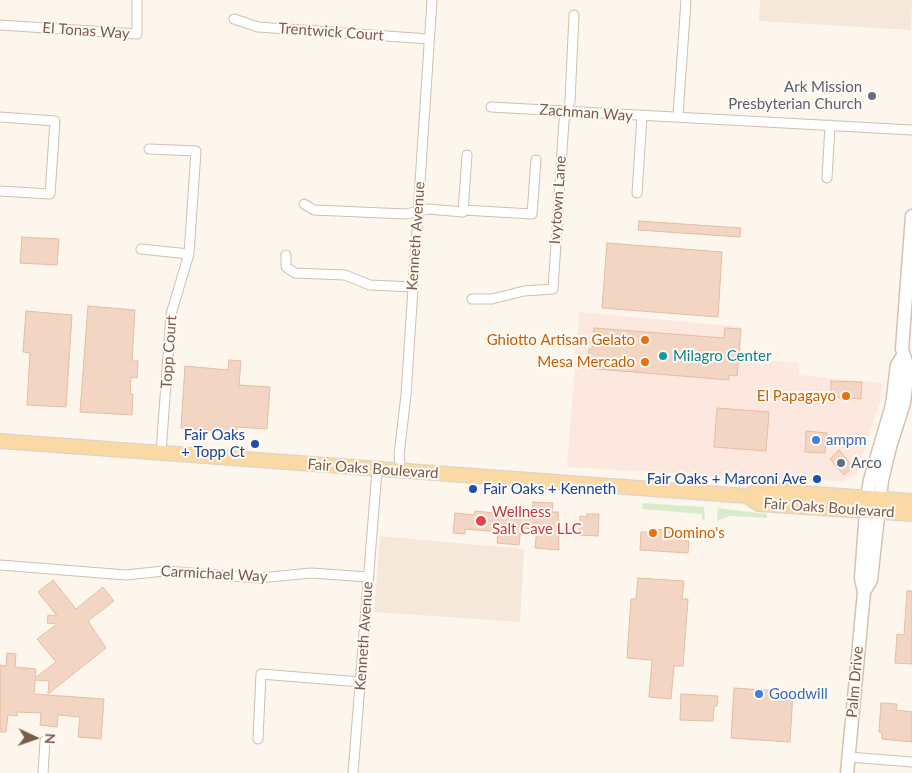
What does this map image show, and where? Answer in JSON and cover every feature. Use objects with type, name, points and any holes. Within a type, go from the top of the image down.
[{"type":"main road","name":"Palm Drive","points":[[847,773],[864,592],[871,580],[873,505],[904,403],[908,368],[903,356],[912,216]]},
{"type":"main road","name":"Fair Oaks Boulevard","points":[[0,441],[747,496],[760,490],[873,505],[912,514]]},
{"type":"main road","name":"Fair Oaks Boulevard","points":[[873,505],[912,501]]},
{"type":"street","name":"El Tonas Way","points":[[0,25],[138,34],[137,0]]},
{"type":"street","name":"Kenneth Avenue","points":[[401,472],[399,455],[413,287],[432,0]]},
{"type":"street","points":[[678,116],[686,0]]},
{"type":"street","name":"Ivytown Lane","points":[[472,299],[492,299],[524,291],[552,289],[564,121],[570,101],[574,15]]},
{"type":"street","name":"Trentwick Court","points":[[234,19],[258,27],[429,39]]},
{"type":"street","name":"Zachman Way","points":[[491,107],[912,130]]},
{"type":"street","points":[[637,193],[642,116]]},
{"type":"street","points":[[0,117],[55,121],[50,194],[0,191]]},
{"type":"street","points":[[827,178],[830,125]]},
{"type":"street","name":"Topp Court","points":[[149,149],[196,152],[189,254],[171,314],[161,453]]},
{"type":"street","points":[[463,210],[467,155]]},
{"type":"street","points":[[304,204],[314,210],[406,214],[428,209],[532,214],[536,160]]},
{"type":"street","points":[[141,249],[189,254]]},
{"type":"street","points":[[286,255],[286,267],[295,273],[345,275],[370,285],[413,287]]},
{"type":"street","name":"Kenneth Avenue","points":[[353,773],[377,470]]},
{"type":"street","name":"Carmichael Way","points":[[0,565],[126,575],[164,571],[259,578],[305,573],[368,577]]},
{"type":"street","points":[[258,738],[261,674],[360,682]]},
{"type":"street","points":[[43,773],[46,741]]},
{"type":"street","points":[[848,757],[912,762]]},
{"type":"shaded area","points":[[760,0],[912,0],[911,30],[759,21]]},
{"type":"shaded area","points":[[579,312],[741,327],[740,358],[799,363],[799,375],[883,383],[881,398],[857,474],[844,481],[750,478],[567,467]]},
{"type":"shaded area","points":[[380,536],[524,549],[520,622],[374,612]]},
{"type":"green space","points":[[643,503],[704,507],[705,519],[702,520],[702,514],[642,509]]},
{"type":"green space","points":[[718,508],[767,514],[767,518],[730,516],[717,521]]},
{"type":"building","points":[[639,221],[741,228],[740,237],[638,230]]},
{"type":"building","points":[[22,237],[59,239],[57,265],[20,263]]},
{"type":"building","points":[[607,243],[722,252],[718,317],[602,308]]},
{"type":"building","points":[[88,306],[135,310],[132,361],[138,361],[137,378],[131,377],[130,394],[133,394],[132,415],[80,412]]},
{"type":"building","points":[[26,311],[72,315],[66,407],[27,405],[30,353],[23,352]]},
{"type":"building","name":"Milagro Center","points":[[594,328],[724,338],[725,328],[741,329],[737,376],[729,375],[729,380],[597,369],[598,364],[588,363],[589,349],[592,349]]},
{"type":"building","points":[[229,360],[241,361],[239,385],[270,387],[267,429],[237,427],[236,432],[181,428],[185,366],[228,370]]},
{"type":"building","points":[[831,381],[862,382],[861,399],[831,397]]},
{"type":"building","points":[[717,408],[769,412],[766,451],[714,447]]},
{"type":"building","name":"ampm","points":[[806,431],[827,433],[825,453],[805,452]]},
{"type":"building","name":"Arco","points":[[839,450],[853,467],[844,475],[830,459]]},
{"type":"building","points":[[533,502],[553,503],[552,512],[558,512],[559,550],[535,548],[537,529],[521,528],[519,545],[497,543],[498,532],[465,529],[465,534],[453,533],[455,513],[474,515],[475,511],[532,517]]},
{"type":"building","points":[[587,514],[599,514],[598,536],[579,535],[580,516],[587,517]]},
{"type":"building","points":[[652,529],[682,531],[686,533],[685,541],[689,541],[688,553],[640,550],[641,532],[652,532]]},
{"type":"building","points":[[638,578],[684,581],[682,599],[688,599],[683,666],[674,666],[671,699],[649,697],[652,660],[627,658],[631,599],[636,599]]},
{"type":"building","points":[[53,580],[76,609],[103,587],[114,601],[88,621],[106,648],[48,694],[49,681],[35,680],[34,694],[104,699],[101,739],[78,737],[80,717],[58,715],[57,727],[40,725],[41,713],[17,712],[17,716],[8,715],[6,732],[0,732],[0,665],[6,666],[7,653],[16,654],[15,667],[36,669],[35,678],[56,662],[37,639],[57,624],[47,623],[48,615],[57,616],[38,592]]},
{"type":"building","points":[[907,591],[912,591],[912,664],[895,663],[897,634],[904,635]]},
{"type":"building","points":[[734,688],[793,692],[790,742],[731,738]]},
{"type":"building","points":[[681,694],[718,696],[717,706],[714,706],[713,721],[680,720]]},
{"type":"building","points":[[881,703],[897,704],[896,710],[912,712],[912,742],[882,739],[882,733],[879,732]]},
{"type":"place","name":"Ark Mission Presbyterian Church","points":[[872,96]]},
{"type":"place","name":"Ghiotto Artisan Gelato","points":[[645,340]]},
{"type":"place","name":"Milagro Center","points":[[663,356]]},
{"type":"place","name":"Mesa Mercado","points":[[645,362]]},
{"type":"place","name":"El Papagayo","points":[[846,396]]},
{"type":"place","name":"ampm","points":[[816,440]]},
{"type":"place","name":"Fair Oaks + Topp Ct","points":[[255,444]]},
{"type":"place","name":"Arco","points":[[841,463]]},
{"type":"place","name":"Fair Oaks + Marconi Ave","points":[[817,479]]},
{"type":"place","name":"Fair Oaks + Kenneth","points":[[473,489]]},
{"type":"place","name":"Wellness Salt Cave LLC","points":[[481,521]]},
{"type":"place","name":"Domino's","points":[[653,533]]},
{"type":"place","name":"Goodwill","points":[[759,694]]}]
